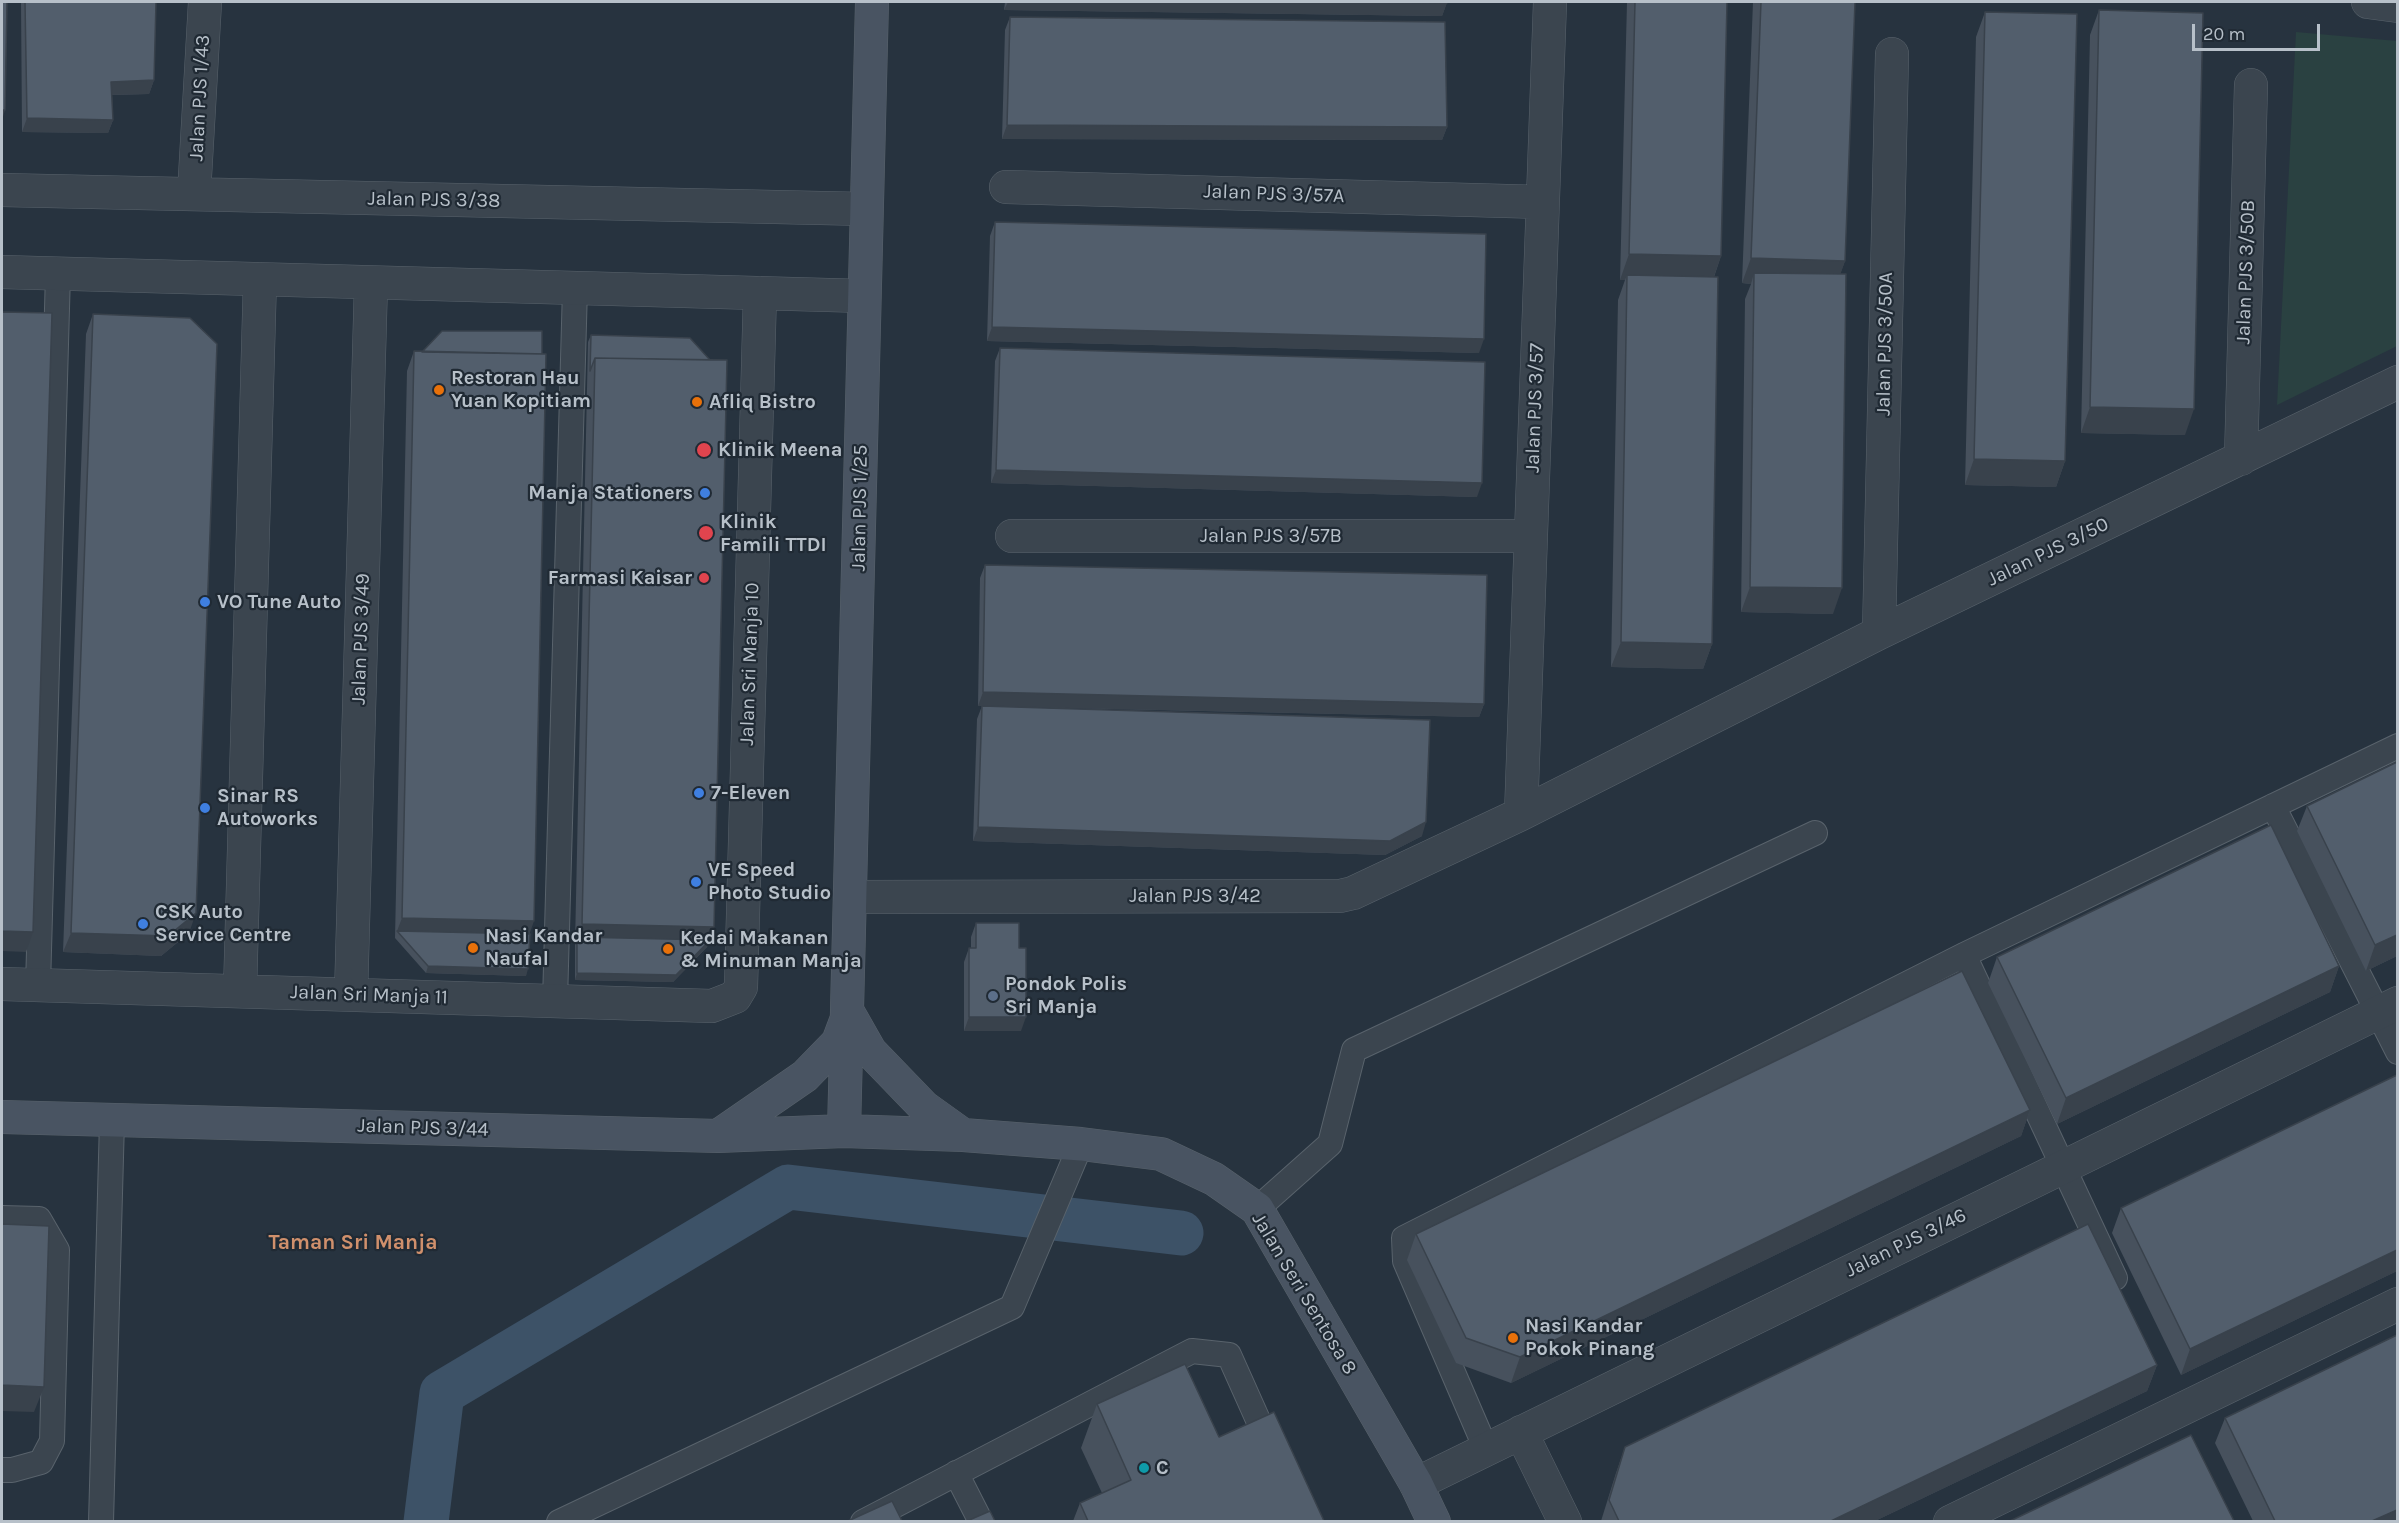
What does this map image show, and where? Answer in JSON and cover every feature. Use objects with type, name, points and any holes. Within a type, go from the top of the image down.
[{"type":"main road","name":"Jalan PJS 1/25","points":[[844,1131],[852,897],[872,2]]},
{"type":"main road","points":[[849,1014],[870,1051],[924,1107],[963,1135]]},
{"type":"main road","points":[[718,1136],[805,1076],[838,1042],[849,1014]]},
{"type":"main road","name":"Jalan PJS 3/44","points":[[2,1117],[718,1136],[844,1131],[963,1135]]},
{"type":"main road","name":"Jalan Seri Sentosa 8","points":[[963,1135],[1081,1144],[1161,1154],[1214,1179],[1257,1209],[1416,1484],[1434,1521]]},
{"type":"street","name":"Jalan PJS 1/43","points":[[194,194],[205,2]]},
{"type":"street","name":"Jalan PJS 3/57","points":[[1521,814],[1550,2]]},
{"type":"street","points":[[2368,2],[2397,6]]},
{"type":"street","name":"Jalan PJS 3/50A","points":[[1879,633],[1892,54]]},
{"type":"street","name":"Jalan PJS 3/50B","points":[[2241,459],[2251,85]]},
{"type":"street","name":"Jalan PJS 3/57A","points":[[1006,187],[1542,202]]},
{"type":"street","name":"Jalan PJS 3/38","points":[[2,190],[866,209]]},
{"type":"street","points":[[2,272],[864,296]]},
{"type":"street","points":[[240,991],[260,279]]},
{"type":"street","name":"Jalan PJS 3/49","points":[[351,995],[371,283]]},
{"type":"street","name":"Jalan Sri Manja 10","points":[[735,997],[741,987],[760,293]]},
{"type":"street","name":"Jalan PJS 3/50","points":[[1700,725],[1879,633],[2397,382]]},
{"type":"street","name":"Jalan PJS 3/57B","points":[[1012,536],[1531,536]]},
{"type":"street","name":"Jalan PJS 3/42","points":[[852,897],[1340,896],[1353,893],[1521,814],[1700,725]]},
{"type":"street","name":"Jalan Sri Manja 11","points":[[2,984],[712,1006],[735,997]]},
{"type":"street","name":"Jalan PJS 3/46","points":[[1416,1484],[2388,1008]]},
{"type":"street","points":[[1950,1521],[2397,1304]]},
{"type":"street","points":[[1521,1432],[1565,1521]]},
{"type":"lane","points":[[38,986],[58,273]]},
{"type":"lane","points":[[555,1001],[575,288]]},
{"type":"lane","points":[[1486,1449],[1404,1261],[1404,1238],[1964,955],[2397,746]]},
{"type":"lane","points":[[2273,806],[2388,1008],[2397,1052]]},
{"type":"lane","points":[[1257,1209],[1330,1144],[1354,1050],[1815,833]]},
{"type":"lane","points":[[1964,955],[2115,1278]]},
{"type":"lane","points":[[101,1521],[112,1121]]},
{"type":"lane","points":[[559,1521],[1012,1307],[1081,1144]]},
{"type":"lane","points":[[2,1218],[39,1219],[57,1250],[52,1441],[42,1462],[12,1470],[2,1470]]},
{"type":"lane","points":[[863,1521],[1192,1351],[1229,1355],[1280,1470]]},
{"type":"lane","points":[[956,1473],[981,1521]]},
{"type":"green space","points":[[2296,32],[2397,41],[2397,346],[2277,405]]},
{"type":"building","points":[[2,2],[7,2],[5,110],[2,110]]},
{"type":"building","points":[[25,2],[156,2],[154,80],[111,82],[113,120],[27,118]]},
{"type":"building","points":[[1366,2],[1447,2],[1447,3]]},
{"type":"building","points":[[1635,2],[1727,2],[1721,256],[1629,254]]},
{"type":"building","points":[[1761,2],[1855,2],[1845,261],[1751,258]]},
{"type":"building","points":[[2099,10],[2203,13],[2194,409],[2090,407]]},
{"type":"building","points":[[1985,12],[2077,14],[2065,461],[1974,459]]},
{"type":"building","points":[[1010,17],[1445,22],[1447,127],[1007,125]]},
{"type":"building","points":[[995,222],[1486,234],[1484,339],[992,327]]},
{"type":"building","points":[[1754,273],[1846,274],[1842,588],[1750,587]]},
{"type":"building","points":[[1627,275],[1718,277],[1712,644],[1621,642]]},
{"type":"building","points":[[2,312],[52,313],[33,932],[2,931]]},
{"type":"building","points":[[93,314],[190,318],[217,344],[196,913],[168,936],[71,933]]},
{"type":"building","points":[[442,331],[542,331],[542,354],[422,352]]},
{"type":"building","points":[[591,335],[690,338],[710,360],[595,358],[590,371]]},
{"type":"building","points":[[1000,348],[1485,362],[1482,483],[996,470]]},
{"type":"building","points":[[414,351],[546,354],[534,921],[402,918]]},
{"type":"building","points":[[595,358],[727,360],[714,927],[582,924]]},
{"type":"building","points":[[985,565],[1487,575],[1484,704],[983,692]]},
{"type":"building","points":[[982,706],[1430,720],[1426,822],[1390,841],[978,827]]},
{"type":"building","points":[[2397,762],[2397,935],[2375,945],[2307,806]]},
{"type":"building","points":[[2271,825],[2339,966],[2066,1098],[1997,957]]},
{"type":"building","name":"Pondok Polis Sri Manja","points":[[976,923],[1019,923],[1019,948],[1026,948],[1026,1017],[969,1017],[969,948],[976,948]]},
{"type":"building","points":[[397,931],[530,934],[528,969],[428,966]]},
{"type":"building","points":[[577,937],[710,940],[676,975],[577,973]]},
{"type":"building","points":[[1962,971],[2030,1110],[1520,1357],[1466,1338],[1416,1234]]},
{"type":"building","points":[[2397,1075],[2397,1250],[2190,1349],[2121,1208]]},
{"type":"building","points":[[2,1224],[49,1226],[44,1387],[2,1385]]},
{"type":"building","points":[[2088,1224],[2157,1365],[1831,1521],[1619,1521],[1609,1500],[1625,1447]]},
{"type":"building","points":[[2397,1335],[2397,1510],[2372,1521],[2275,1521],[2225,1418]]},
{"type":"building","points":[[1185,1364],[1219,1437],[1274,1412],[1324,1521],[1088,1521],[1080,1503],[1131,1480],[1097,1404]]},
{"type":"building","points":[[2191,1435],[2234,1521],[2010,1521]]},
{"type":"building","points":[[892,1501],[902,1521],[848,1521]]},
{"type":"building","points":[[990,1511],[995,1521],[967,1521]]},
{"type":"waterway","points":[[426,1522],[442,1393],[788,1187],[1181,1233]]},
{"type":"place","name":"Restoran Hau Yuan Kopitiam","points":[[439,390]]},
{"type":"place","name":"Afliq Bistro","points":[[697,402]]},
{"type":"place","name":"Klinik Meena","points":[[704,450]]},
{"type":"place","name":"Manja Stationers","points":[[705,493]]},
{"type":"place","name":"Klinik Famili TTDI","points":[[706,533]]},
{"type":"place","name":"Farmasi Kaisar","points":[[704,578]]},
{"type":"place","name":"VO Tune Auto","points":[[205,602]]},
{"type":"place","name":"7-Eleven","points":[[699,793]]},
{"type":"place","name":"Sinar RS Autoworks","points":[[205,808]]},
{"type":"place","name":"VE Speed Photo Studio","points":[[696,882]]},
{"type":"place","name":"CSK Auto Service Centre","points":[[143,924]]},
{"type":"place","name":"Nasi Kandar Naufal","points":[[473,948]]},
{"type":"place","name":"Kedai Makanan & Minuman Manja","points":[[668,949]]},
{"type":"place","name":"Pondok Polis Sri Manja","points":[[993,996]]},
{"type":"place","name":"Nasi Kandar Pokok Pinang","points":[[1513,1338]]},
{"type":"place","name":"C","points":[[1144,1468]]},
{"type":"district","name":"Taman Sri Manja","points":[[353,1243]]}]
